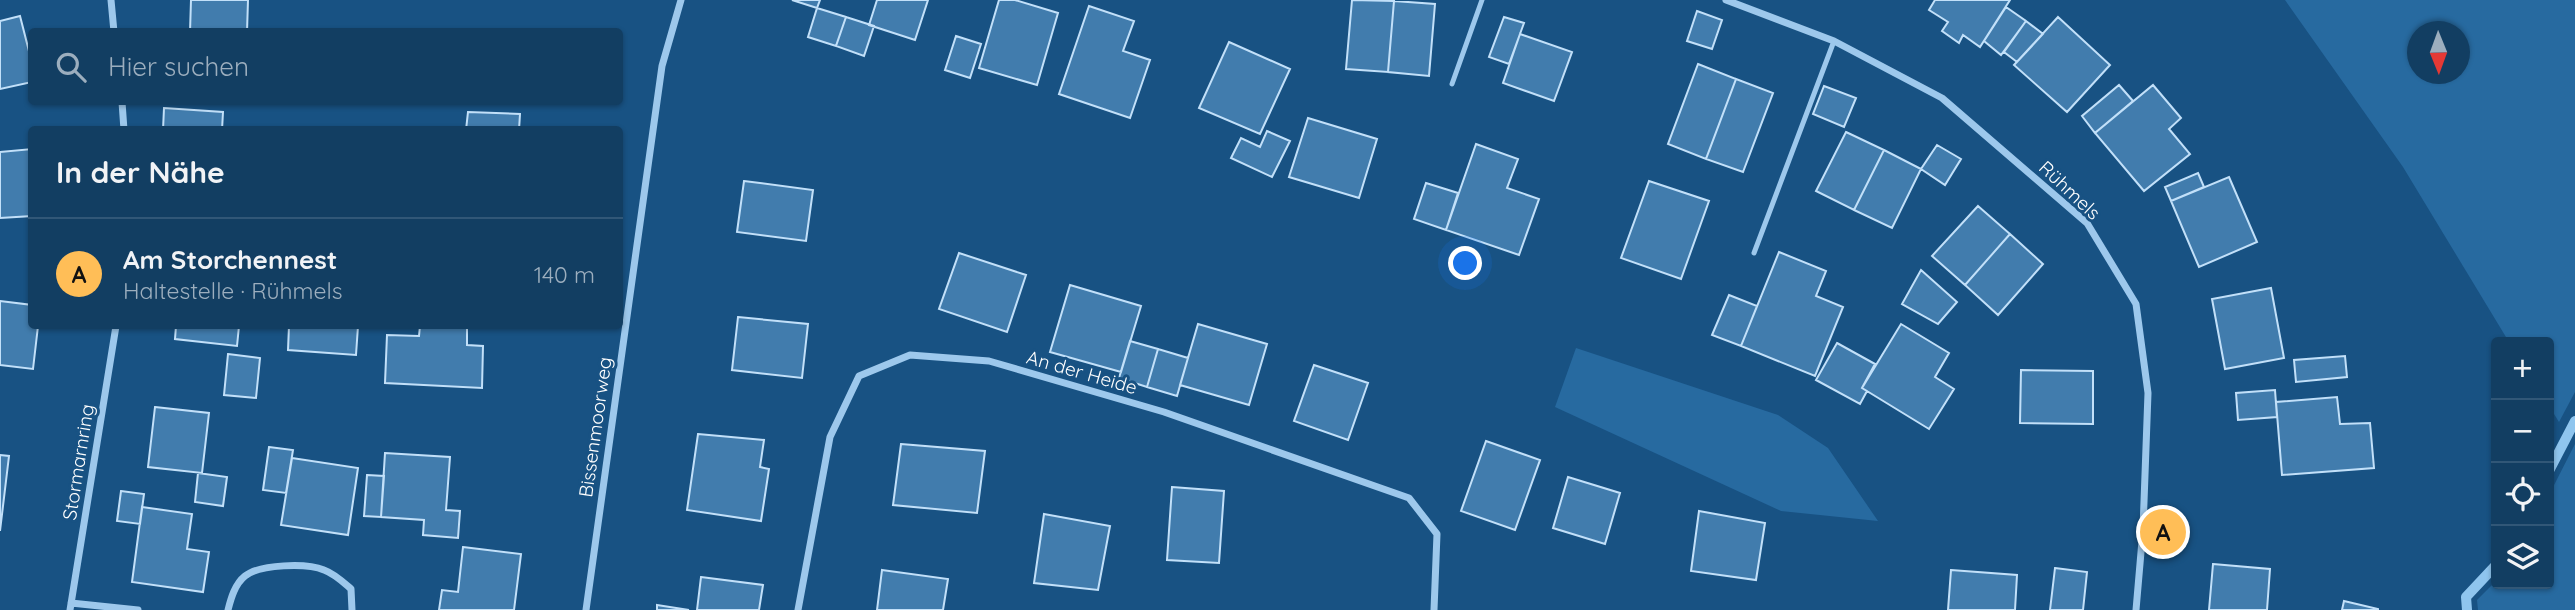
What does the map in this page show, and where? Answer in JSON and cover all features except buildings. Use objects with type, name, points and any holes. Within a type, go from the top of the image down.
[{"type":"street","points":[[111,0],[114,28]]},
{"type":"street","name":"Bissenmoorweg","points":[[586,610],[662,66],[681,0]]},
{"type":"street","name":"Rühmels","points":[[1726,0],[1834,41],[1942,98],[2087,223],[2136,304],[2148,393],[2143,529],[2136,610]]},
{"type":"street","points":[[122,105],[124,126]]},
{"type":"street","name":"Stormarnring","points":[[116,329],[70,606],[138,610]]},
{"type":"street","name":"An der Heide","points":[[798,610],[830,438],[859,376],[910,355],[989,361],[1164,412],[1409,498],[1437,534],[1434,610]]},
{"type":"street","points":[[228,610],[232,594],[245,576],[275,565],[323,569],[337,577],[351,589],[352,610]]},
{"type":"lane","points":[[1452,84],[1482,0]]},
{"type":"lane","points":[[1754,253],[1834,41]]},
{"type":"shaded area","points":[[2285,0],[2575,0],[2575,392],[2559,422],[2554,414],[2554,337],[2506,337],[2403,167]]},
{"type":"shaded area","points":[[1576,348],[1778,415],[1828,448],[1878,521],[1781,511],[1555,407]]},
{"type":"shaded area","points":[[2575,444],[2575,610],[2478,610],[2477,600],[2491,586],[2491,589],[2554,589],[2554,485]]},
{"type":"waterway","points":[[2553,463],[2575,421]]},
{"type":"waterway","points":[[2467,610],[2466,597],[2491,570]]},
{"type":"place","name":"Am Storchennest","points":[[2163,532]]}]
